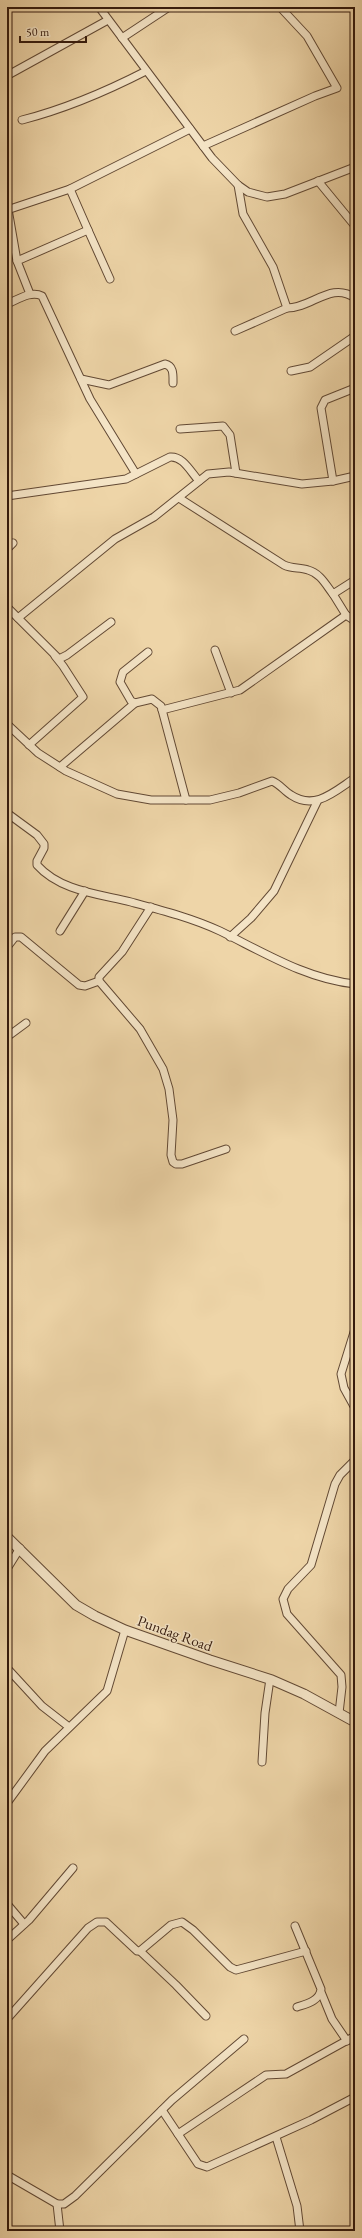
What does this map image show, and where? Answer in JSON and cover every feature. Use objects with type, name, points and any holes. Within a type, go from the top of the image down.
[{"type":"street","points":[[99,7],[203,146],[238,185],[258,196],[267,197],[285,194],[355,167]]},
{"type":"street","points":[[122,38],[169,7]]},
{"type":"street","points":[[203,146],[315,96],[337,88],[308,36],[280,7]]},
{"type":"street","points":[[10,74],[108,20]]},
{"type":"street","points":[[22,120],[50,113],[90,97],[146,71]]},
{"type":"street","points":[[30,294],[17,261],[8,209],[70,189],[190,129]]},
{"type":"street","points":[[318,181],[355,226]]},
{"type":"street","points":[[238,185],[243,214],[273,267],[287,308]]},
{"type":"street","points":[[70,189],[110,279]]},
{"type":"street","points":[[17,261],[88,230]]},
{"type":"street","points":[[235,330],[287,308],[301,307],[333,292],[342,292],[355,298]]},
{"type":"street","points":[[7,304],[30,294],[38,293],[45,301],[81,380],[136,474]]},
{"type":"street","points":[[291,371],[310,367],[355,336]]},
{"type":"street","points":[[81,380],[109,385],[165,364],[169,365],[172,370],[172,383]]},
{"type":"street","points":[[333,481],[321,408],[325,400],[355,388]]},
{"type":"street","points":[[180,429],[223,426],[230,435],[236,473]]},
{"type":"street","points":[[7,496],[126,479],[170,457],[177,456],[199,481]]},
{"type":"street","points":[[18,618],[116,539],[154,517],[199,481],[214,472],[236,473],[302,484],[333,481],[355,476]]},
{"type":"street","points":[[178,498],[284,565],[290,568],[308,570],[316,573],[333,594],[346,615],[352,619],[355,618]]},
{"type":"street","points":[[7,549],[13,543]]},
{"type":"street","points":[[333,594],[355,580]]},
{"type":"street","points":[[7,607],[63,666],[82,697],[29,745]]},
{"type":"street","points":[[162,710],[240,690],[252,683],[346,615]]},
{"type":"street","points":[[54,656],[59,659],[67,655],[111,622]]},
{"type":"street","points":[[215,650],[230,692]]},
{"type":"street","points":[[135,704],[122,688],[120,677],[148,652]]},
{"type":"street","points":[[60,767],[135,704],[155,700],[162,710],[186,800]]},
{"type":"street","points":[[7,724],[29,745],[60,767],[117,794],[151,800],[225,798],[272,780],[297,799],[306,802],[316,802],[355,778]]},
{"type":"street","points":[[230,937],[252,918],[274,890],[316,802]]},
{"type":"street","points":[[7,813],[42,840],[44,848],[37,861],[41,869],[50,877],[85,891],[151,907],[199,922],[285,964],[330,979],[355,984]]},
{"type":"street","points":[[60,931],[85,891]]},
{"type":"street","points":[[98,981],[98,977],[122,952],[151,907]]},
{"type":"street","points":[[7,947],[15,937],[21,937],[79,985],[85,986],[98,981]]},
{"type":"street","points":[[98,981],[140,1029],[163,1069],[171,1100],[173,1162],[176,1164],[182,1164],[226,1149]]},
{"type":"street","points":[[7,1037],[26,1023]]},
{"type":"street","points":[[355,1329],[341,1374],[344,1388],[355,1408]]},
{"type":"street","points":[[340,1713],[342,1687],[340,1675],[287,1614],[283,1598],[288,1589],[311,1565],[326,1508],[338,1477],[355,1460]]},
{"type":"street","name":"Pundag Road","points":[[7,1537],[20,1548],[76,1605],[95,1616],[125,1630],[210,1660],[270,1679],[304,1694],[355,1722]]},
{"type":"street","points":[[7,1569],[20,1548]]},
{"type":"street","points":[[7,1803],[45,1751],[106,1692],[125,1630]]},
{"type":"street","points":[[7,1668],[42,1706],[69,1727]]},
{"type":"street","points":[[262,1762],[265,1713],[270,1679]]},
{"type":"street","points":[[7,1940],[24,1924],[73,1868]]},
{"type":"street","points":[[7,1904],[24,1924]]},
{"type":"street","points":[[7,2019],[88,1928],[97,1922],[106,1922],[137,1951],[140,1951],[206,2016]]},
{"type":"street","points":[[140,1951],[171,1925],[180,1922],[186,1924],[230,1967],[236,1970],[306,1951]]},
{"type":"street","points":[[296,1926],[332,2019],[346,2040]]},
{"type":"street","points":[[296,2007],[310,2003],[321,1992]]},
{"type":"street","points":[[178,2134],[266,2075],[286,2074],[355,2036]]},
{"type":"street","points":[[7,2175],[57,2204],[64,2204],[75,2196],[162,2110],[244,2039]]},
{"type":"street","points":[[162,2110],[198,2164],[207,2168],[354,2100]]},
{"type":"street","points":[[276,2137],[297,2206],[300,2231]]},
{"type":"street","points":[[57,2204],[60,2231]]}]
